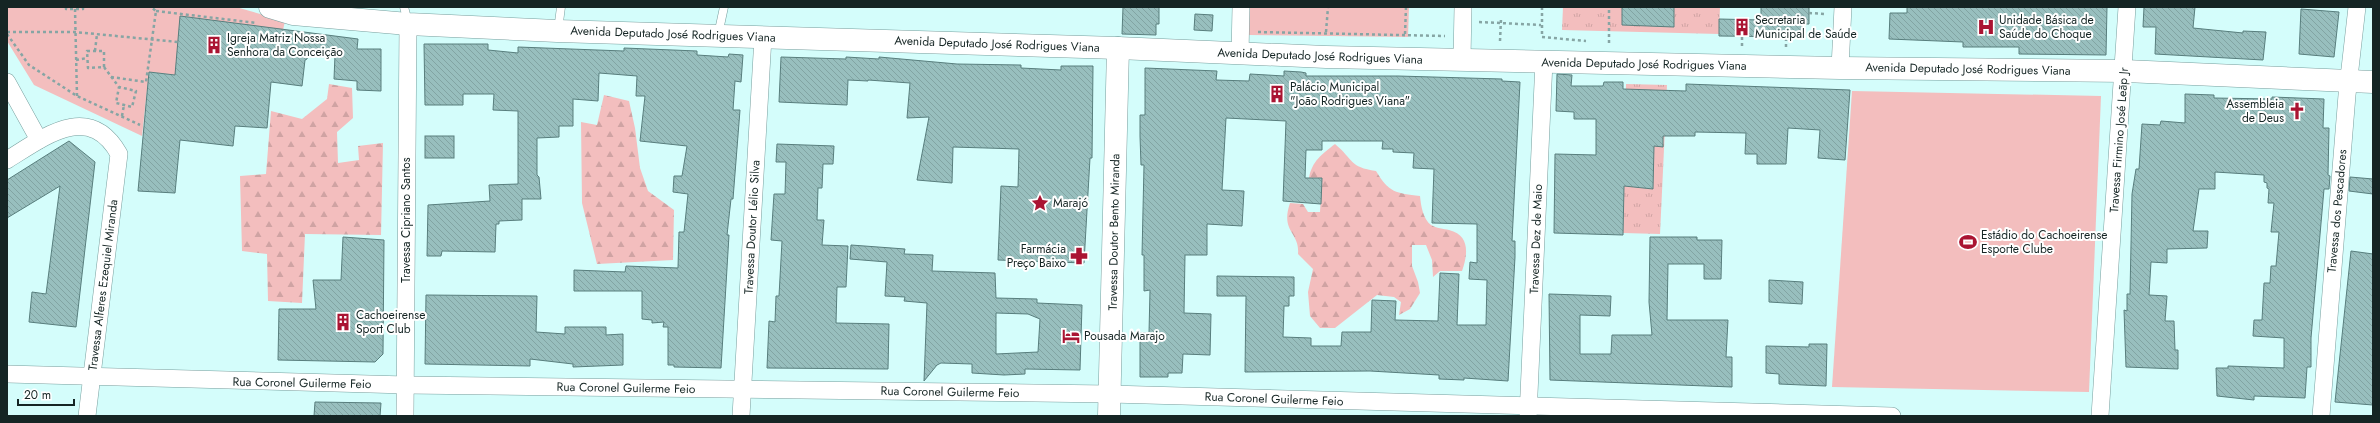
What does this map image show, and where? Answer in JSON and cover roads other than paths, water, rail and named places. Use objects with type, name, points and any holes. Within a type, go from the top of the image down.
[{"type":"street","name":"Avenida Deputado José Rodrigues Viana","points":[[270,7],[293,14],[406,15],[557,31],[1462,60],[1840,68],[2124,71],[2373,82]]},
{"type":"street","points":[[1240,54],[1241,7]]},
{"type":"street","name":"Travessa Firmino José Leãp Jr","points":[[2100,416],[2124,71],[2127,7]]},
{"type":"street","name":"Travessa dos Pescadores","points":[[2321,416],[2349,81],[2357,7]]},
{"type":"street","points":[[1836,11],[1840,68]]},
{"type":"street","points":[[1462,60],[1463,14]]},
{"type":"street","name":"Travessa Cipriano Santos","points":[[405,416],[406,15]]},
{"type":"street","name":"Travessa Doutor Lélio Silva","points":[[741,416],[763,37]]},
{"type":"street","name":"Travessa Doutor Bento Miranda","points":[[1109,416],[1118,48]]},
{"type":"street","name":"Travessa Dez de Maio","points":[[1528,412],[1544,61]]},
{"type":"street","points":[[7,82],[39,140],[7,160]]},
{"type":"street","name":"Travessa Alferes Ezequiel Miranda","points":[[39,140],[76,125],[89,126],[106,136],[119,154],[87,416]]},
{"type":"street","name":"Rua Coronel Guilerme Feio","points":[[7,374],[92,378],[406,385],[1110,394],[1528,412],[1892,416]]},
{"type":"lane","points":[[557,31],[561,7]]},
{"type":"lane","points":[[718,36],[724,7]]},
{"type":"place","name":"Secretaria Municipal de Saúde","points":[[1742,27]]},
{"type":"place","name":"Unidade Básica de Saúde do Choque","points":[[1986,27]]},
{"type":"place","name":"Igreja Matriz Nossa Senhora da Conceição","points":[[214,45]]},
{"type":"place","name":"Palácio Municipal \"João Rodrigues Viana\"","points":[[1277,94]]},
{"type":"place","name":"Assembleia de Deus","points":[[2297,111]]},
{"type":"place","name":"Marajó","points":[[1040,203]]},
{"type":"place","name":"Estádio do Cachoeirense Esporte Clube","points":[[1968,242]]},
{"type":"place","name":"Farmácia Preço Baixo","points":[[1079,256]]},
{"type":"place","name":"Cachoeirense Sport Club","points":[[343,322]]},
{"type":"place","name":"Pousada Marajo","points":[[1071,336]]}]
